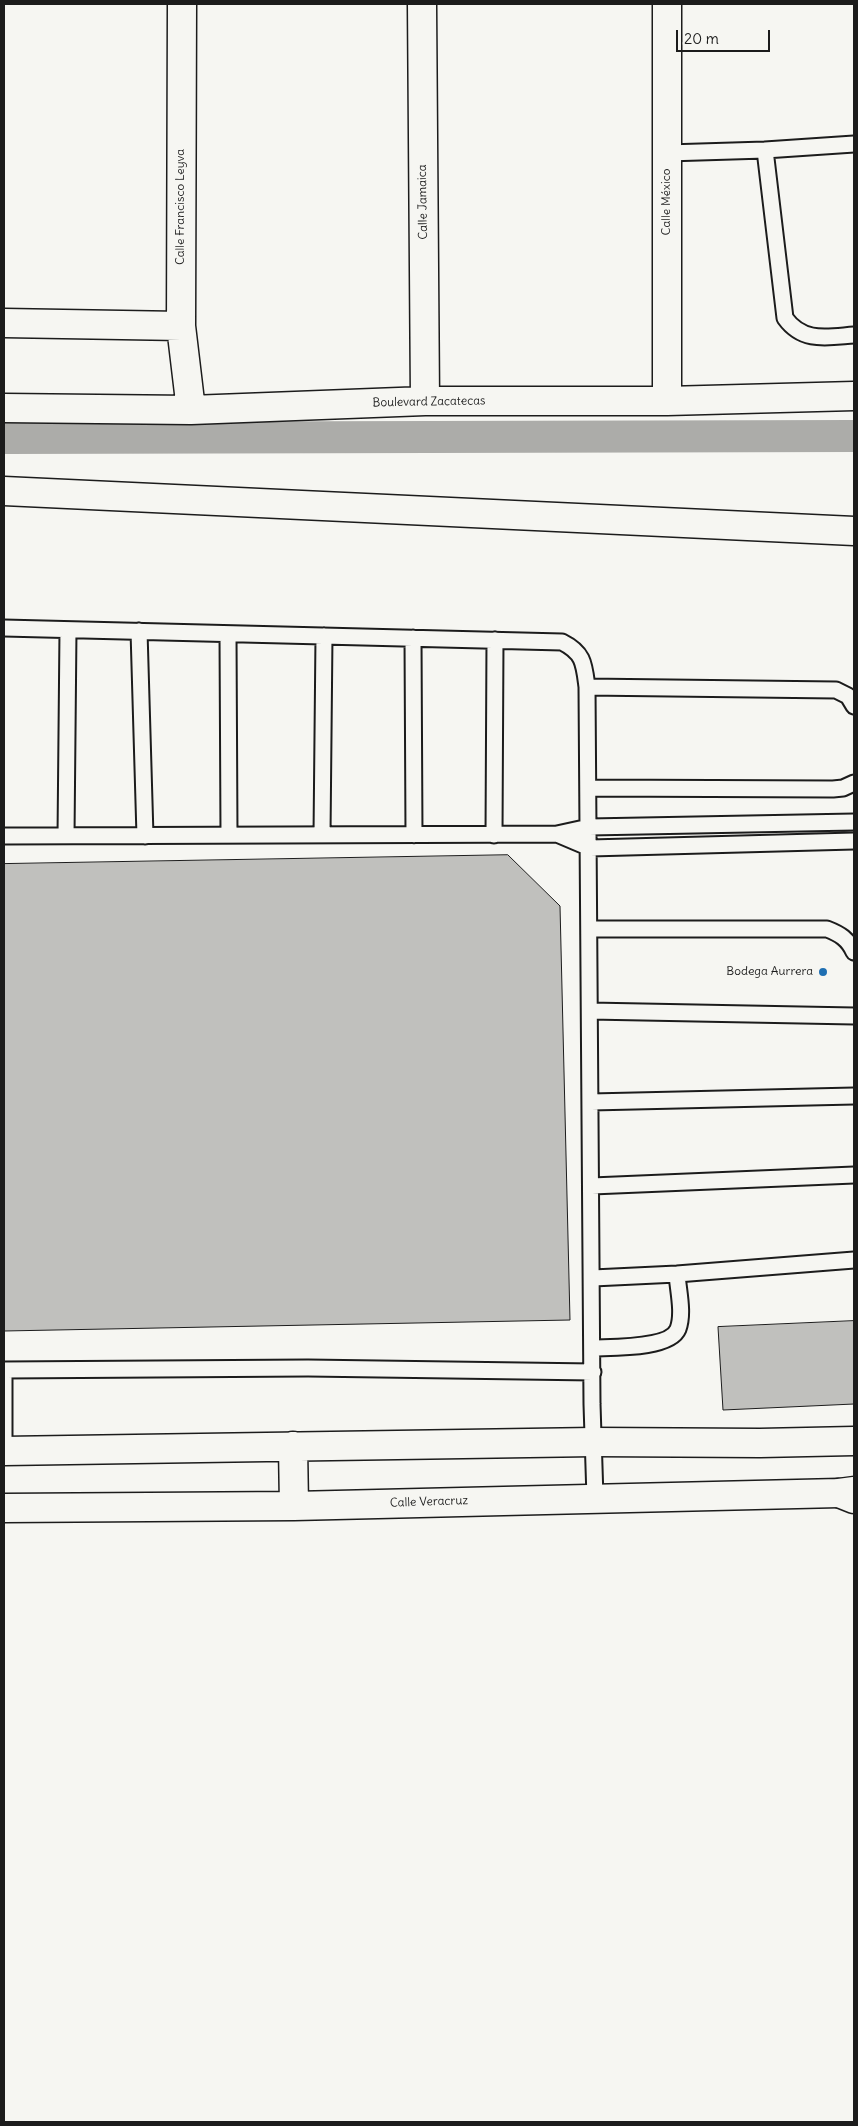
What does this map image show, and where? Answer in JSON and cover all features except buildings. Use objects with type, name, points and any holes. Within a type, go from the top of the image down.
[{"type":"street","name":"Calle Francisco Leyva","points":[[182,4],[181,326],[191,410]]},
{"type":"street","name":"Calle Jamaica","points":[[422,4],[425,401]]},
{"type":"street","name":"Calle México","points":[[667,4],[667,401]]},
{"type":"street","points":[[4,323],[181,326]]},
{"type":"street","name":"Boulevard Zacatecas","points":[[4,408],[191,410],[425,401],[667,401],[854,396]]},
{"type":"street","points":[[4,492],[854,531]]},
{"type":"street","points":[[4,1451],[594,1442],[760,1443],[854,1440]]},
{"type":"street","points":[[293,1446],[294,1506]]},
{"type":"street","name":"Calle Veracruz","points":[[4,1508],[294,1506],[849,1494]]},
{"type":"lane","points":[[667,153],[765,150],[854,144]]},
{"type":"lane","points":[[765,150],[785,318],[793,328],[805,335],[821,337],[854,335]]},
{"type":"lane","points":[[4,628],[562,642],[573,648],[581,657],[587,687],[590,848],[595,1498]]},
{"type":"lane","points":[[66,836],[68,630]]},
{"type":"lane","points":[[139,631],[145,836]]},
{"type":"lane","points":[[228,634],[230,835]]},
{"type":"lane","points":[[322,835],[324,636]]},
{"type":"lane","points":[[413,638],[414,835]]},
{"type":"lane","points":[[494,835],[495,640]]},
{"type":"lane","points":[[587,687],[836,690],[848,696],[854,706]]},
{"type":"lane","points":[[589,788],[833,789],[843,788],[854,782]]},
{"type":"lane","points":[[4,836],[557,834],[589,827],[854,822]]},
{"type":"lane","points":[[831,823],[832,841]]},
{"type":"lane","points":[[725,825],[726,844]]},
{"type":"lane","points":[[557,834],[590,848],[854,841]]},
{"type":"lane","points":[[590,929],[827,930],[840,934],[854,952]]},
{"type":"lane","points":[[590,1011],[854,1016]]},
{"type":"lane","points":[[591,1102],[854,1096]]},
{"type":"lane","points":[[592,1186],[854,1175]]},
{"type":"lane","points":[[593,1278],[677,1274],[854,1260]]},
{"type":"lane","points":[[593,1348],[662,1342],[673,1336],[678,1329],[680,1317],[677,1274]]},
{"type":"lane","points":[[4,1440],[4,1370],[308,1368],[593,1372]]},
{"type":"waterway","points":[[4,438],[854,436]]},
{"type":"place","name":"Bodega Aurrera","points":[[823,972]]}]
